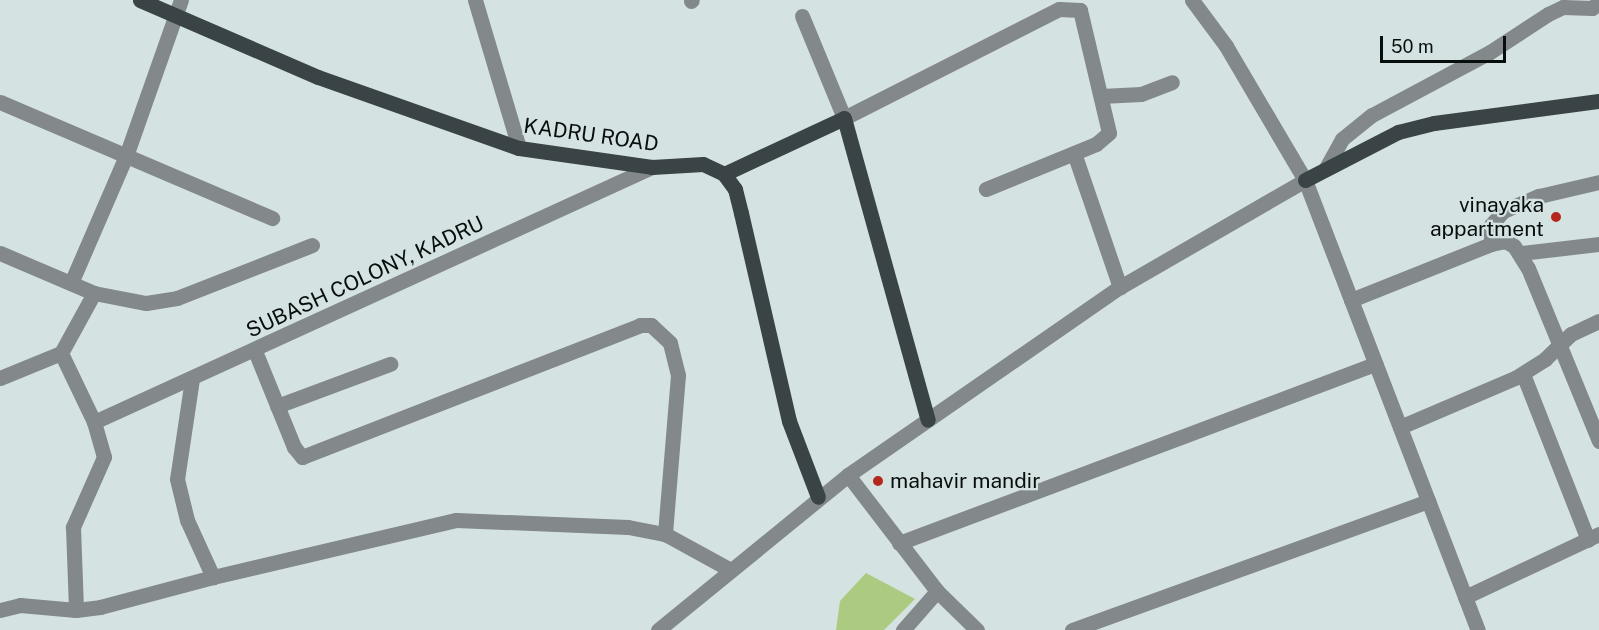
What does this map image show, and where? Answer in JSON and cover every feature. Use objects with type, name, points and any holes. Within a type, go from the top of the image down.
[{"type":"main road","name":"KADRU ROAD","points":[[140,0],[318,76],[519,148],[652,167],[703,164],[724,174]]},
{"type":"main road","points":[[1305,180],[1382,139],[1434,123],[1599,101]]},
{"type":"main road","points":[[818,497],[791,431],[735,189],[724,174],[844,118],[928,420]]},
{"type":"street","points":[[71,283],[126,156],[181,0]]},
{"type":"street","points":[[475,0],[519,148]]},
{"type":"street","points":[[1192,0],[1226,46],[1305,180],[1478,630]]},
{"type":"street","points":[[1326,168],[1342,139],[1372,115],[1490,52],[1548,14],[1563,7],[1592,8],[1599,2]]},
{"type":"street","points":[[802,16],[844,118],[1059,9],[1070,7],[1080,10],[1084,17],[1109,133],[1096,144],[986,189]]},
{"type":"street","points":[[1101,96],[1141,94],[1172,82]]},
{"type":"street","points":[[0,102],[272,218]]},
{"type":"street","points":[[1074,153],[1120,287]]},
{"type":"street","name":"SUBASH COLONY, KADRU","points":[[94,422],[255,351],[652,167]]},
{"type":"street","points":[[658,630],[729,568],[848,475],[1120,287],[1305,180]]},
{"type":"street","points":[[1491,244],[1491,225],[1503,211],[1552,192],[1599,182]]},
{"type":"street","points":[[1351,300],[1491,244],[1504,241],[1521,253],[1599,441]]},
{"type":"street","points":[[1521,253],[1599,244]]},
{"type":"street","points":[[0,253],[94,293],[146,303],[177,298],[312,245]]},
{"type":"street","points":[[0,378],[61,353],[94,293]]},
{"type":"street","points":[[1400,427],[1523,374],[1545,359],[1559,344],[1599,321]]},
{"type":"street","points":[[255,351],[297,453],[302,457],[640,325],[651,325],[670,343],[678,375],[664,534]]},
{"type":"street","points":[[61,353],[94,422],[104,457],[73,527],[76,610]]},
{"type":"street","points":[[277,406],[390,364]]},
{"type":"street","points":[[900,543],[1375,364]]},
{"type":"street","points":[[1465,597],[1593,537],[1523,374]]},
{"type":"street","points":[[192,379],[177,479],[187,520],[213,577]]},
{"type":"street","points":[[848,475],[937,591],[977,630]]},
{"type":"street","points":[[1072,630],[1428,501]]},
{"type":"street","points":[[0,610],[20,605],[76,610],[100,608],[213,577],[426,525],[456,520],[628,527],[664,534],[729,568]]},
{"type":"street","points":[[903,630],[937,591]]},
{"type":"green space","points":[[866,573],[915,599],[884,630],[836,630],[840,601]]},
{"type":"place","name":"vinayaka appartment","points":[[1556,217]]},
{"type":"place","name":"mahavir mandir","points":[[878,481]]}]
